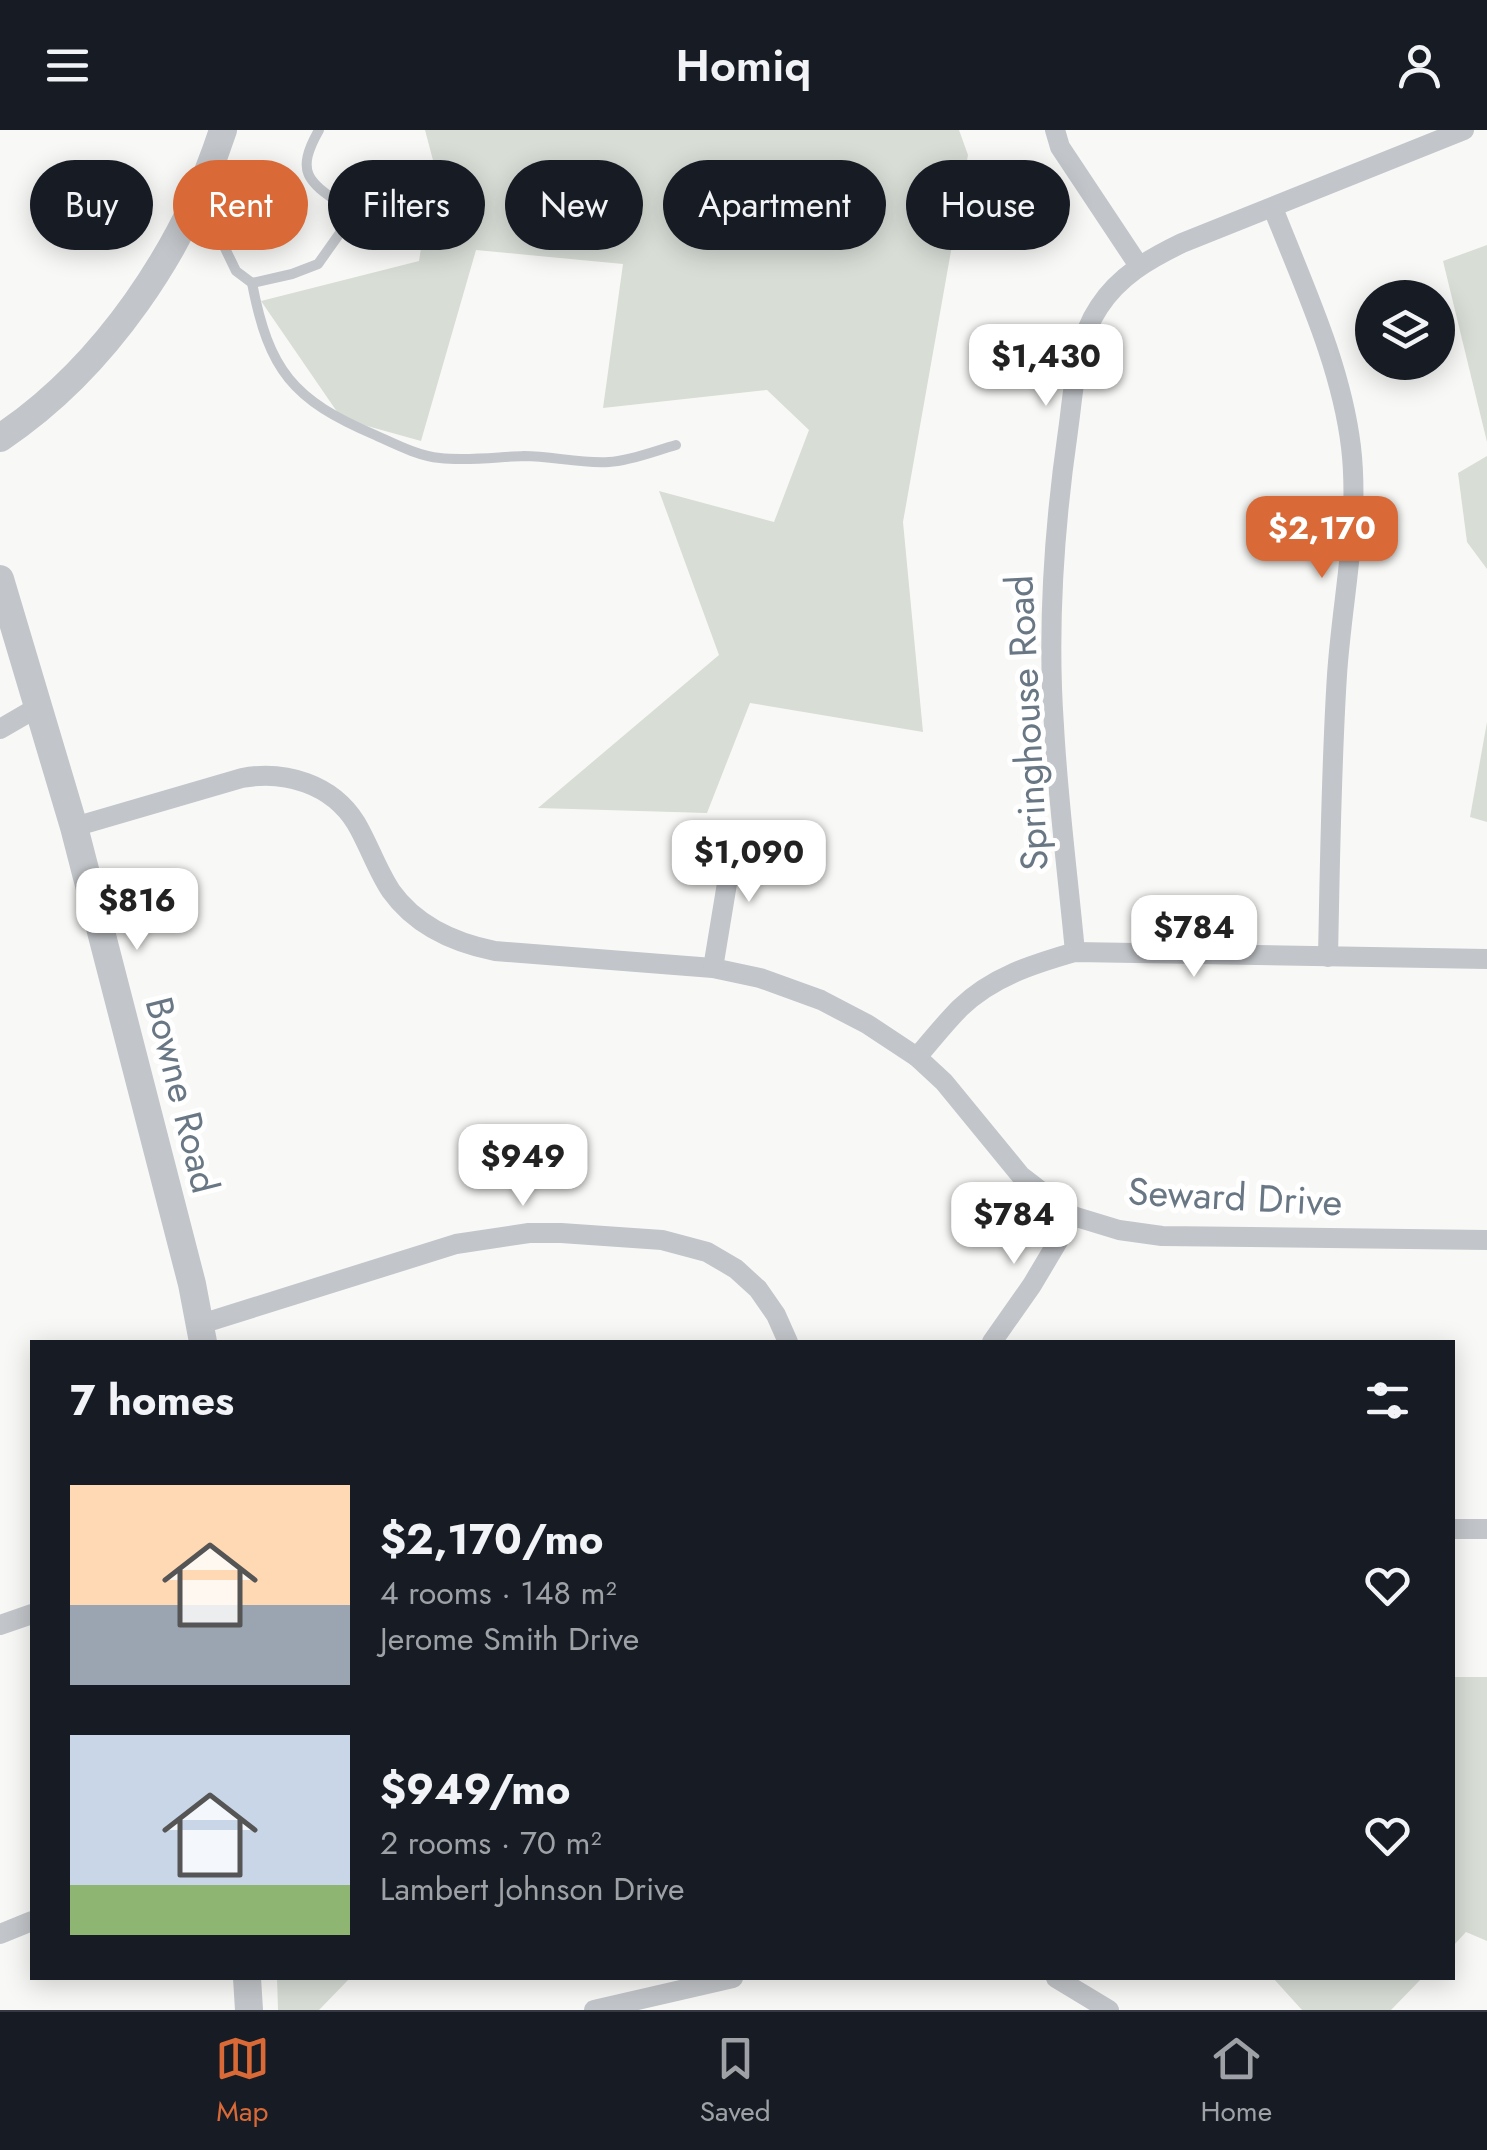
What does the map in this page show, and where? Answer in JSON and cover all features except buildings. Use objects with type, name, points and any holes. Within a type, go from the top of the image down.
[{"type":"street","points":[[214,160],[224,130]]},
{"type":"street","points":[[1054,130],[1060,147],[1139,266]]},
{"type":"street","name":"Springhouse Road","points":[[1075,952],[1054,725],[1051,640],[1062,474],[1081,346],[1092,319],[1106,296],[1139,266],[1182,244],[1464,130]]},
{"type":"street","points":[[1273,208],[1328,350],[1351,447],[1353,525],[1337,672],[1328,958]]},
{"type":"street","points":[[0,438],[85,364],[122,322],[173,246]]},
{"type":"street","name":"Bowne Road","points":[[0,578],[74,827],[202,1333]]},
{"type":"street","points":[[0,729],[38,707]]},
{"type":"street","name":"Seward Drive","points":[[74,827],[242,778],[291,778],[318,788],[341,805],[356,822],[392,893],[417,918],[444,935],[495,952],[714,968],[760,978],[821,1000],[866,1024],[918,1057],[944,1082],[1021,1176],[1073,1216],[1118,1230],[1162,1236],[1487,1240]]},
{"type":"street","points":[[714,968],[735,835]]},
{"type":"street","points":[[918,1057],[958,1010],[994,982],[1031,965],[1075,952],[1487,959]]},
{"type":"street","points":[[993,1340],[1073,1216]]},
{"type":"street","points":[[202,1333],[456,1244],[529,1233],[561,1233],[662,1240],[706,1252],[736,1269],[758,1289],[787,1340]]},
{"type":"street","points":[[1455,1528],[1487,1529]]},
{"type":"street","points":[[0,1624],[30,1615]]},
{"type":"street","points":[[0,1934],[30,1922]]},
{"type":"street","points":[[247,1980],[249,2010]]},
{"type":"street","points":[[594,2010],[664,2002],[727,1980]]},
{"type":"street","points":[[1059,1980],[1110,2010]]},
{"type":"lane","points":[[252,283],[318,264],[340,233],[345,207],[314,185],[306,172],[308,148],[319,130]]},
{"type":"lane","points":[[226,250],[236,271],[252,283],[259,320],[272,356],[296,389],[338,420],[436,458],[528,456],[610,462],[676,445]]},
{"type":"shaded area","points":[[425,130],[959,130],[967,160],[906,160],[906,250],[951,250],[903,522],[923,732],[750,703],[707,813],[538,808],[719,655],[659,491],[774,522],[809,430],[767,390],[603,408],[623,264],[476,250],[485,250],[485,160],[433,160]]},
{"type":"shaded area","points":[[1487,245],[1487,442],[1455,310],[1455,280],[1448,280],[1443,261]]},
{"type":"shaded area","points":[[421,250],[476,250],[421,441],[342,419],[261,301],[419,261]]},
{"type":"shaded area","points":[[1487,456],[1487,569],[1467,542],[1458,473]]},
{"type":"shaded area","points":[[1487,722],[1487,822],[1470,817]]},
{"type":"shaded area","points":[[1455,1677],[1487,1677],[1487,1941],[1466,1932],[1455,1944]]},
{"type":"shaded area","points":[[277,1980],[348,1980],[319,2010],[278,2010]]},
{"type":"shaded area","points":[[1275,1980],[1420,1980],[1391,2010],[1302,2010]]}]
